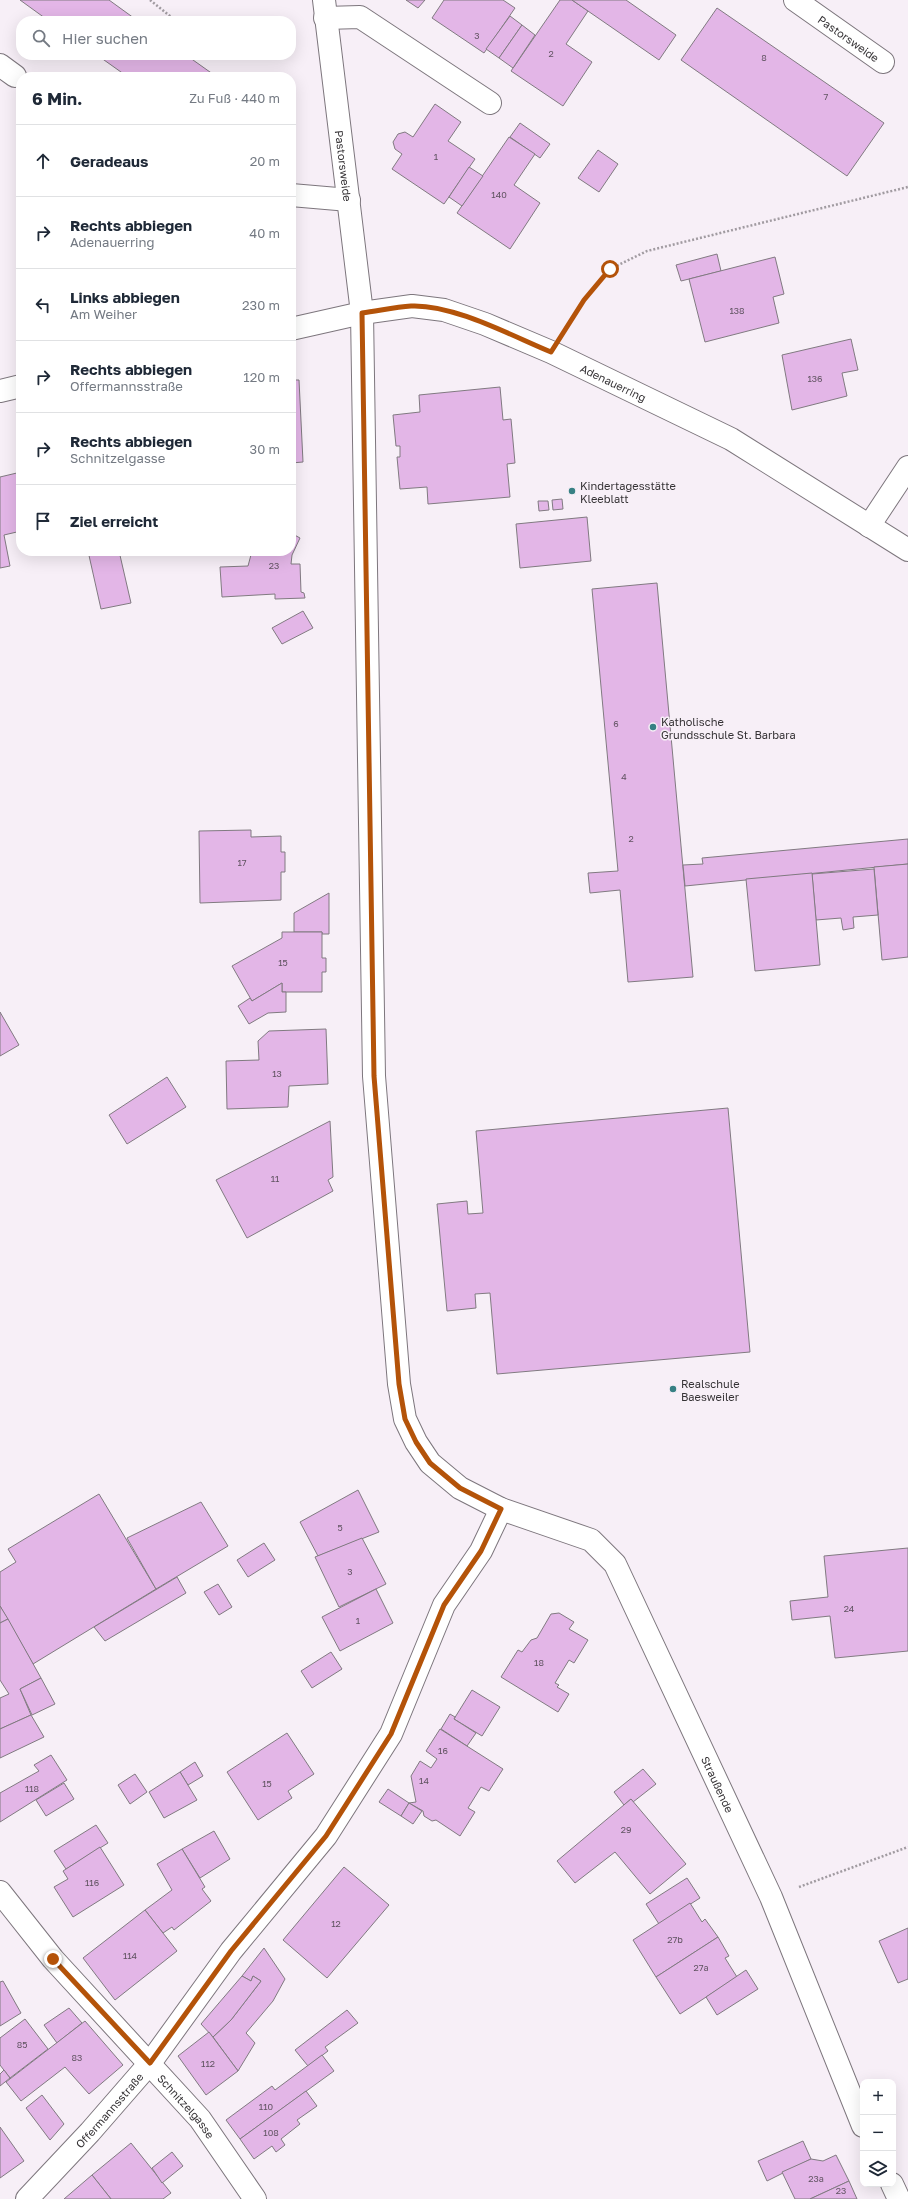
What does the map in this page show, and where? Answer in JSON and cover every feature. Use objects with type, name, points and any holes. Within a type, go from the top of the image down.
[{"type":"street","name":"Pastorsweide","points":[[795,0],[883,62]]},
{"type":"street","name":"Pastorsweide","points":[[490,103],[360,17],[324,9],[350,200],[362,313],[374,1076],[399,1384],[405,1419],[416,1442],[430,1463],[460,1488],[501,1509]]},
{"type":"street","points":[[296,195],[350,200]]},
{"type":"street","name":"Adenauerring","points":[[296,327],[362,313],[412,306],[444,310],[485,324],[551,352],[731,438],[908,550]]},
{"type":"street","points":[[0,391],[16,387]]},
{"type":"street","points":[[869,526],[908,467]]},
{"type":"street","name":"Straußende","points":[[501,1509],[591,1540],[615,1564],[771,1897],[860,2119]]},
{"type":"street","name":"Offermannsstraße","points":[[27,2199],[90,2132],[150,2063],[231,1951],[330,1830],[391,1734],[444,1605],[481,1551],[501,1509]]},
{"type":"street","name":"Schnitzelgasse","points":[[0,1892],[53,1959],[200,2119],[255,2199]]},
{"type":"street","points":[[893,2187],[899,2199]]},
{"type":"path","points":[[150,0],[170,16]]},
{"type":"path","points":[[551,352],[584,300],[610,269],[647,251],[908,187]]},
{"type":"path","points":[[771,1897],[908,1847]]},
{"type":"building","points":[[20,0],[109,0],[131,16],[42,16]]},
{"type":"building","points":[[406,0],[425,0],[418,8]]},
{"type":"building","points":[[444,0],[503,0],[515,8],[484,53],[432,18]]},
{"type":"building","points":[[560,0],[572,0],[588,11],[566,44],[592,62],[563,106],[511,71]]},
{"type":"building","points":[[572,0],[626,0],[676,35],[659,60]]},
{"type":"building","points":[[717,8],[884,123],[847,176],[681,60]]},
{"type":"building","points":[[510,16],[522,25],[499,58],[486,49]]},
{"type":"building","points":[[522,25],[535,35],[513,68],[499,58]]},
{"type":"building","points":[[104,60],[193,60],[210,72],[121,72]]},
{"type":"building","points":[[435,104],[461,122],[448,141],[475,159],[444,204],[392,169],[402,154],[395,149],[393,142],[398,134],[405,132],[413,137]]},
{"type":"building","points":[[520,123],[550,144],[540,158],[510,137]]},
{"type":"building","points":[[509,137],[535,154],[514,185],[540,203],[510,249],[457,213]]},
{"type":"building","points":[[598,150],[618,164],[599,192],[578,178]]},
{"type":"building","points":[[469,167],[483,176],[462,206],[449,197]]},
{"type":"building","points":[[717,254],[721,271],[681,281],[676,265]]},
{"type":"building","points":[[775,257],[784,294],[773,297],[779,323],[705,342],[689,279]]},
{"type":"building","points":[[851,339],[858,370],[842,373],[847,396],[792,410],[782,355]]},
{"type":"building","points":[[296,380],[299,380],[303,462],[296,463]]},
{"type":"building","points":[[500,387],[503,420],[511,419],[515,463],[507,464],[510,497],[428,504],[427,487],[400,489],[397,457],[400,457],[400,446],[396,446],[393,415],[420,412],[419,395]]},
{"type":"building","points":[[16,473],[16,532],[4,535],[10,566],[0,568],[0,477]]},
{"type":"building","points":[[562,499],[563,509],[553,510],[552,500]]},
{"type":"building","points":[[538,501],[548,501],[549,510],[539,511]]},
{"type":"building","points":[[587,517],[591,561],[520,568],[516,524]]},
{"type":"building","points":[[296,536],[300,538],[296,546]]},
{"type":"building","points":[[89,556],[120,556],[131,603],[101,609]]},
{"type":"building","points":[[251,556],[292,556],[291,564],[300,564],[301,592],[304,593],[305,598],[275,599],[275,594],[222,597],[220,567],[248,566]]},
{"type":"building","points":[[657,583],[693,977],[628,982],[620,890],[590,893],[588,873],[618,871],[592,589]]},
{"type":"building","points":[[303,611],[313,628],[282,644],[272,628]]},
{"type":"building","points":[[251,830],[251,837],[281,836],[281,852],[285,852],[285,872],[281,872],[281,900],[200,903],[199,831]]},
{"type":"building","points":[[908,839],[908,864],[685,886],[683,865],[703,864],[702,858]]},
{"type":"building","points":[[908,864],[908,957],[882,960],[874,867]]},
{"type":"building","points":[[874,869],[878,915],[853,917],[854,928],[843,930],[841,918],[816,920],[812,874]]},
{"type":"building","points":[[812,873],[820,965],[755,971],[746,879]]},
{"type":"building","points":[[329,893],[329,934],[322,934],[322,932],[294,932],[294,913]]},
{"type":"building","points":[[282,932],[322,932],[322,958],[326,958],[326,972],[322,972],[322,992],[282,992],[282,983],[252,1001],[232,966],[282,938]]},
{"type":"building","points":[[282,983],[282,992],[286,992],[286,1012],[268,1013],[249,1024],[238,1006],[250,998],[252,1001]]},
{"type":"building","points":[[0,1012],[19,1045],[0,1056]]},
{"type":"building","points":[[326,1029],[328,1084],[289,1086],[288,1107],[227,1109],[226,1061],[259,1060],[258,1041],[269,1031]]},
{"type":"building","points":[[167,1077],[186,1107],[127,1144],[109,1115]]},
{"type":"building","points":[[728,1108],[750,1352],[497,1374],[490,1293],[475,1294],[476,1308],[447,1311],[437,1204],[467,1201],[468,1214],[483,1213],[476,1131]]},
{"type":"building","points":[[330,1121],[333,1177],[328,1180],[333,1191],[247,1238],[216,1180]]},
{"type":"building","points":[[358,1490],[379,1532],[318,1556],[300,1522]]},
{"type":"building","points":[[99,1494],[156,1589],[33,1664],[0,1606],[0,1572],[16,1562],[8,1549]]},
{"type":"building","points":[[201,1502],[228,1546],[156,1589],[127,1538]]},
{"type":"building","points":[[362,1538],[386,1584],[339,1607],[315,1557]]},
{"type":"building","points":[[264,1543],[275,1560],[248,1577],[237,1560]]},
{"type":"building","points":[[908,1548],[908,1651],[835,1658],[830,1616],[792,1620],[790,1601],[828,1597],[824,1556]]},
{"type":"building","points":[[177,1577],[186,1593],[105,1641],[94,1627]]},
{"type":"building","points":[[218,1584],[232,1607],[219,1615],[204,1592]]},
{"type":"building","points":[[376,1589],[393,1623],[340,1651],[322,1617]]},
{"type":"building","points":[[0,1606],[8,1619],[0,1623]]},
{"type":"building","points":[[559,1613],[574,1622],[569,1629],[588,1640],[574,1663],[569,1660],[555,1683],[559,1685],[557,1687],[569,1694],[558,1712],[501,1677],[518,1650],[522,1652],[531,1640],[537,1638],[551,1614]]},
{"type":"building","points":[[8,1619],[41,1678],[20,1689],[31,1715],[0,1729],[0,1698],[9,1694],[0,1680],[0,1623]]},
{"type":"building","points":[[331,1652],[342,1669],[312,1688],[301,1671]]},
{"type":"building","points":[[41,1678],[55,1704],[32,1715],[20,1689]]},
{"type":"building","points":[[472,1690],[500,1707],[482,1736],[454,1719]]},
{"type":"building","points":[[450,1714],[455,1717],[454,1719],[476,1733],[467,1746],[441,1729]]},
{"type":"building","points":[[31,1715],[44,1737],[0,1758],[0,1729]]},
{"type":"building","points":[[440,1729],[503,1769],[489,1791],[481,1787],[468,1808],[475,1812],[460,1836],[436,1820],[432,1821],[424,1816],[423,1811],[409,1803],[416,1802],[411,1776],[420,1761],[431,1768],[437,1759],[426,1751]]},
{"type":"building","points":[[287,1733],[314,1774],[288,1791],[292,1798],[258,1820],[227,1772]]},
{"type":"building","points":[[51,1755],[67,1780],[0,1822],[0,1793],[39,1771],[34,1765]]},
{"type":"building","points":[[195,1762],[203,1776],[188,1785],[180,1772]]},
{"type":"building","points":[[643,1769],[656,1784],[633,1802],[631,1799],[624,1805],[614,1792]]},
{"type":"building","points":[[180,1772],[197,1800],[164,1818],[149,1792]]},
{"type":"building","points":[[135,1774],[147,1792],[130,1804],[118,1785]]},
{"type":"building","points":[[64,1783],[74,1799],[46,1816],[36,1800]]},
{"type":"building","points":[[388,1789],[409,1803],[401,1816],[379,1802]]},
{"type":"building","points":[[631,1799],[686,1864],[650,1894],[615,1852],[575,1883],[557,1861]]},
{"type":"building","points":[[409,1803],[422,1811],[413,1824],[401,1816]]},
{"type":"building","points":[[96,1825],[108,1843],[66,1869],[54,1851]]},
{"type":"building","points":[[214,1831],[230,1859],[200,1878],[182,1849]]},
{"type":"building","points":[[100,1847],[124,1885],[73,1917],[54,1887],[68,1879],[63,1871]]},
{"type":"building","points":[[182,1849],[205,1887],[202,1889],[211,1901],[174,1930],[172,1927],[163,1933],[145,1910],[172,1890],[157,1864]]},
{"type":"building","points":[[344,1867],[389,1905],[327,1978],[283,1940]]},
{"type":"building","points":[[687,1878],[700,1898],[659,1924],[646,1904]]},
{"type":"building","points":[[690,1903],[702,1922],[705,1919],[718,1937],[656,1977],[633,1940]]},
{"type":"building","points":[[145,1910],[177,1951],[115,2000],[83,1958]]},
{"type":"building","points":[[908,1928],[908,1979],[898,1983],[879,1941]]},
{"type":"building","points":[[718,1937],[729,1956],[725,1958],[737,1977],[680,2014],[656,1977]]},
{"type":"building","points":[[264,1948],[285,1979],[273,2001],[246,2033],[255,2043],[238,2071],[213,2037],[231,2020],[261,1981],[253,1976],[251,1981],[242,1976]]},
{"type":"building","points":[[746,1970],[758,1989],[717,2015],[706,1997]]},
{"type":"building","points":[[242,1976],[251,1981],[253,1976],[261,1981],[231,2020],[213,2037],[201,2024]]},
{"type":"building","points":[[3,1981],[21,2013],[0,2026],[0,1982]]},
{"type":"building","points":[[69,2008],[82,2023],[57,2043],[44,2025]]},
{"type":"building","points":[[347,2010],[358,2023],[325,2047],[328,2051],[308,2066],[295,2050]]},
{"type":"building","points":[[25,2019],[48,2049],[10,2078],[0,2065],[0,2038]]},
{"type":"building","points":[[85,2021],[123,2065],[89,2094],[65,2067],[21,2101],[6,2082]]},
{"type":"building","points":[[209,2032],[238,2071],[206,2095],[178,2056]]},
{"type":"building","points":[[322,2055],[334,2071],[240,2139],[226,2120],[272,2086],[275,2090]]},
{"type":"building","points":[[4,2070],[10,2078],[0,2086],[0,2074]]},
{"type":"building","points":[[306,2091],[317,2106],[297,2120],[300,2124],[281,2139],[285,2145],[276,2152],[272,2146],[254,2159],[240,2139]]},
{"type":"building","points":[[42,2095],[64,2124],[50,2140],[26,2108]]},
{"type":"building","points":[[0,2127],[24,2161],[0,2178]]},
{"type":"building","points":[[803,2141],[811,2159],[767,2181],[758,2161]]},
{"type":"building","points":[[131,2143],[171,2193],[163,2199],[111,2199],[92,2175]]},
{"type":"building","points":[[172,2152],[183,2166],[162,2183],[152,2168]]},
{"type":"building","points":[[836,2155],[849,2181],[810,2199],[795,2199],[782,2172],[811,2159],[823,2161]]},
{"type":"building","points":[[92,2175],[111,2199],[64,2199]]},
{"type":"building","points":[[849,2181],[857,2199],[810,2199]]},
{"type":"place","name":"Kindertagesstätte Kleeblatt","points":[[572,491]]},
{"type":"place","name":"Katholische Grundsschule St. Barbara","points":[[653,727]]},
{"type":"place","name":"Realschule Baesweiler","points":[[673,1389]]},
{"type":"route","points":[[53,1959],[150,2063],[231,1951],[326,1836],[391,1734],[444,1605],[481,1551],[501,1509],[460,1488],[430,1463],[416,1442],[405,1419],[399,1384],[374,1076],[370,684],[362,313],[412,306],[444,310],[485,324],[551,352],[584,300],[610,269]]}]
